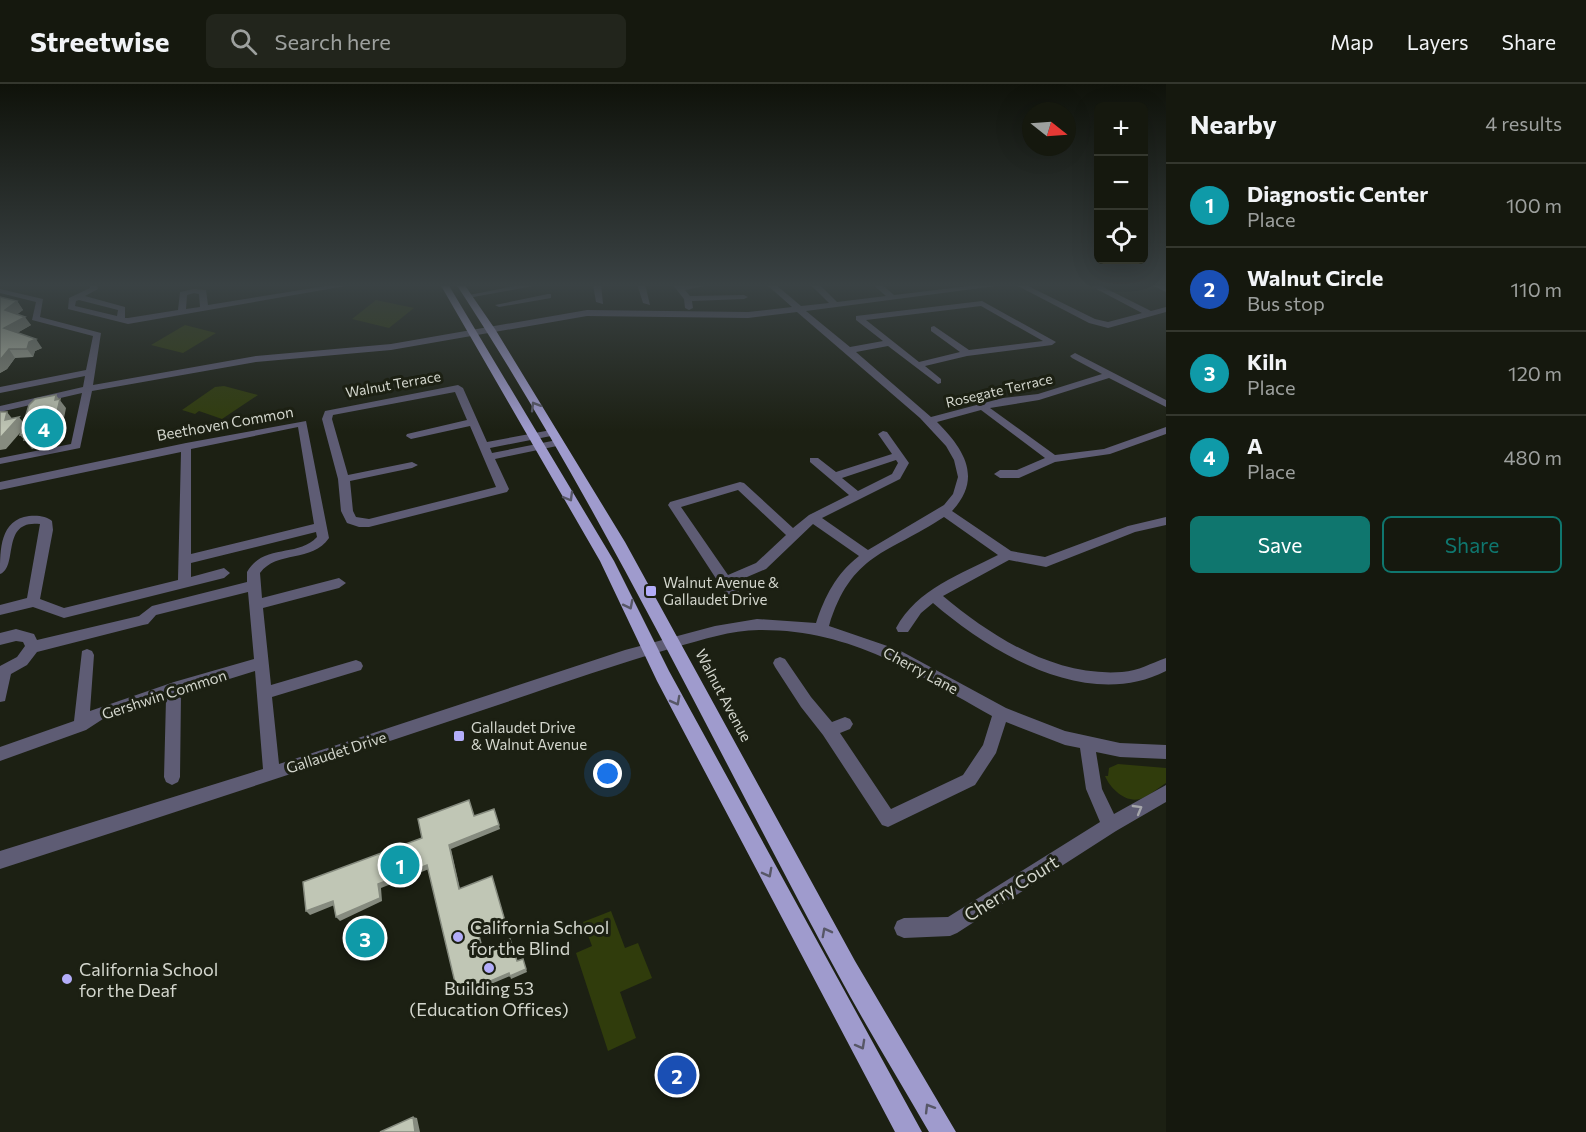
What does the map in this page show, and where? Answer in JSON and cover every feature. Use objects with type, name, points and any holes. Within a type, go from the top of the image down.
[{"type":"main road","points":[[475,333],[607,561],[650,649],[832,993],[909,1132]]},
{"type":"main road","name":"Walnut Avenue","points":[[492,333],[618,542],[847,969],[943,1132]]},
{"type":"street","points":[[0,461],[76,446],[98,335],[90,333]]},
{"type":"street","points":[[0,409],[87,389],[256,359],[391,347],[469,333]]},
{"type":"street","points":[[821,629],[832,592],[844,576],[866,555],[945,512],[956,499],[962,485],[963,470],[957,453],[945,436],[829,333]]},
{"type":"street","points":[[876,333],[938,381]]},
{"type":"street","points":[[939,333],[967,353]]},
{"type":"street","points":[[917,365],[967,353],[1052,342],[1036,333]]},
{"type":"street","points":[[850,350],[888,343]]},
{"type":"street","points":[[1075,356],[1166,404]]},
{"type":"street","points":[[0,390],[90,372]]},
{"type":"street","name":"Rosegate Terrace","points":[[929,421],[984,408],[1003,401],[1039,397],[1109,375]]},
{"type":"street","name":"Walnut Terrace","points":[[458,388],[485,446],[503,489],[369,523],[359,523],[351,520],[347,511],[344,479],[327,418],[333,411],[458,388]]},
{"type":"street","points":[[984,408],[1053,459]]},
{"type":"street","points":[[411,436],[473,422]]},
{"type":"street","name":"Beethoven Common","points":[[0,486],[302,423],[321,527]]},
{"type":"street","points":[[1000,474],[1019,474],[1053,459],[1106,452],[1166,430]]},
{"type":"street","points":[[725,581],[761,566],[813,519],[896,476],[904,463],[883,434]]},
{"type":"street","points":[[485,446],[554,438]]},
{"type":"street","points":[[490,457],[537,441]]},
{"type":"street","points":[[184,583],[186,446]]},
{"type":"street","points":[[833,477],[900,455]]},
{"type":"street","points":[[814,460],[857,496]]},
{"type":"street","points":[[344,479],[412,465]]},
{"type":"street","points":[[735,596],[674,506],[740,486],[793,535]]},
{"type":"street","points":[[945,512],[1008,555],[1046,562],[1132,530],[1166,521]]},
{"type":"street","points":[[0,569],[8,535],[20,523],[36,518],[46,520],[47,530],[33,602]]},
{"type":"street","points":[[813,519],[866,555]]},
{"type":"street","points":[[184,560],[321,527],[323,538],[320,543],[268,559],[256,567],[253,572],[272,774]]},
{"type":"street","points":[[903,628],[916,609],[933,595],[1008,555]]},
{"type":"street","points":[[0,610],[33,602],[64,613],[224,573]]},
{"type":"street","points":[[256,605],[339,583]]},
{"type":"street","points":[[0,696],[2,673],[22,661],[32,647],[143,620],[152,611],[255,585]]},
{"type":"street","points":[[933,595],[977,631],[1024,657],[1068,672],[1113,679],[1153,673],[1166,663]]},
{"type":"street","name":"Cherry Lane","points":[[671,643],[715,631],[757,624],[821,629],[844,634],[894,654],[1001,712],[1042,730],[1087,744],[1141,752],[1166,752]]},
{"type":"street","points":[[0,639],[23,635],[31,642],[32,647]]},
{"type":"street","name":"Gallaudet Drive","points":[[0,860],[272,774],[671,643]]},
{"type":"street","points":[[81,725],[87,655]]},
{"type":"street","name":"Gershwin Common","points":[[0,754],[81,725],[101,712],[262,663]]},
{"type":"street","points":[[780,663],[806,702],[837,727],[888,819],[969,780],[990,748],[1001,712]]},
{"type":"street","points":[[265,693],[356,666]]},
{"type":"street","points":[[172,777],[174,688]]},
{"type":"street","points":[[1087,744],[1094,789],[1110,825]]},
{"type":"street","name":"Cherry Court","points":[[904,928],[950,926],[1110,825],[1166,793]]},
{"type":"green space","points":[[172,333],[216,333],[183,353],[151,345]]},
{"type":"green space","points":[[224,386],[258,395],[222,419],[199,411],[195,414],[182,410],[215,387]]},
{"type":"green space","points":[[1118,764],[1166,768],[1166,783],[1143,798],[1129,799],[1114,790],[1105,776],[1108,776],[1109,768]]},
{"type":"green space","points":[[611,911],[625,948],[638,943],[652,978],[620,992],[636,1038],[608,1051],[576,953],[592,946],[583,922]]},
{"type":"building","points":[[0,333],[18,333],[36,339],[29,342],[27,349],[9,349],[0,360]]},
{"type":"building","points":[[56,395],[55,400],[60,399],[53,429],[40,437],[24,440],[26,434],[20,435],[29,405],[35,399]]},
{"type":"building","points":[[0,412],[7,412],[5,420],[19,417],[0,438]]},
{"type":"building","points":[[469,800],[474,816],[494,809],[499,825],[449,845],[459,889],[492,876],[505,921],[478,932],[483,951],[510,939],[517,961],[523,959],[526,969],[510,976],[509,973],[458,995],[427,865],[378,884],[380,898],[336,917],[333,901],[306,911],[303,882],[422,838],[418,819]]},
{"type":"building","points":[[369,928],[371,939],[357,945],[355,934]]},
{"type":"building","points":[[413,1117],[415,1132],[380,1132]]},
{"type":"place","name":"A","points":[[44,428]]},
{"type":"place","name":"Walnut Avenue & Gallaudet Drive","points":[[651,591]]},
{"type":"place","name":"Gallaudet Drive & Walnut Avenue","points":[[459,736]]},
{"type":"place","name":"Diagnostic Center","points":[[400,865]]},
{"type":"place","name":"California School for the Blind","points":[[458,937]]},
{"type":"place","name":"Kiln","points":[[365,938]]},
{"type":"place","name":"Building 53 (Education Offices)","points":[[489,968]]},
{"type":"place","name":"California School for the Deaf","points":[[67,979]]},
{"type":"place","name":"Walnut Circle","points":[[677,1075]]}]
